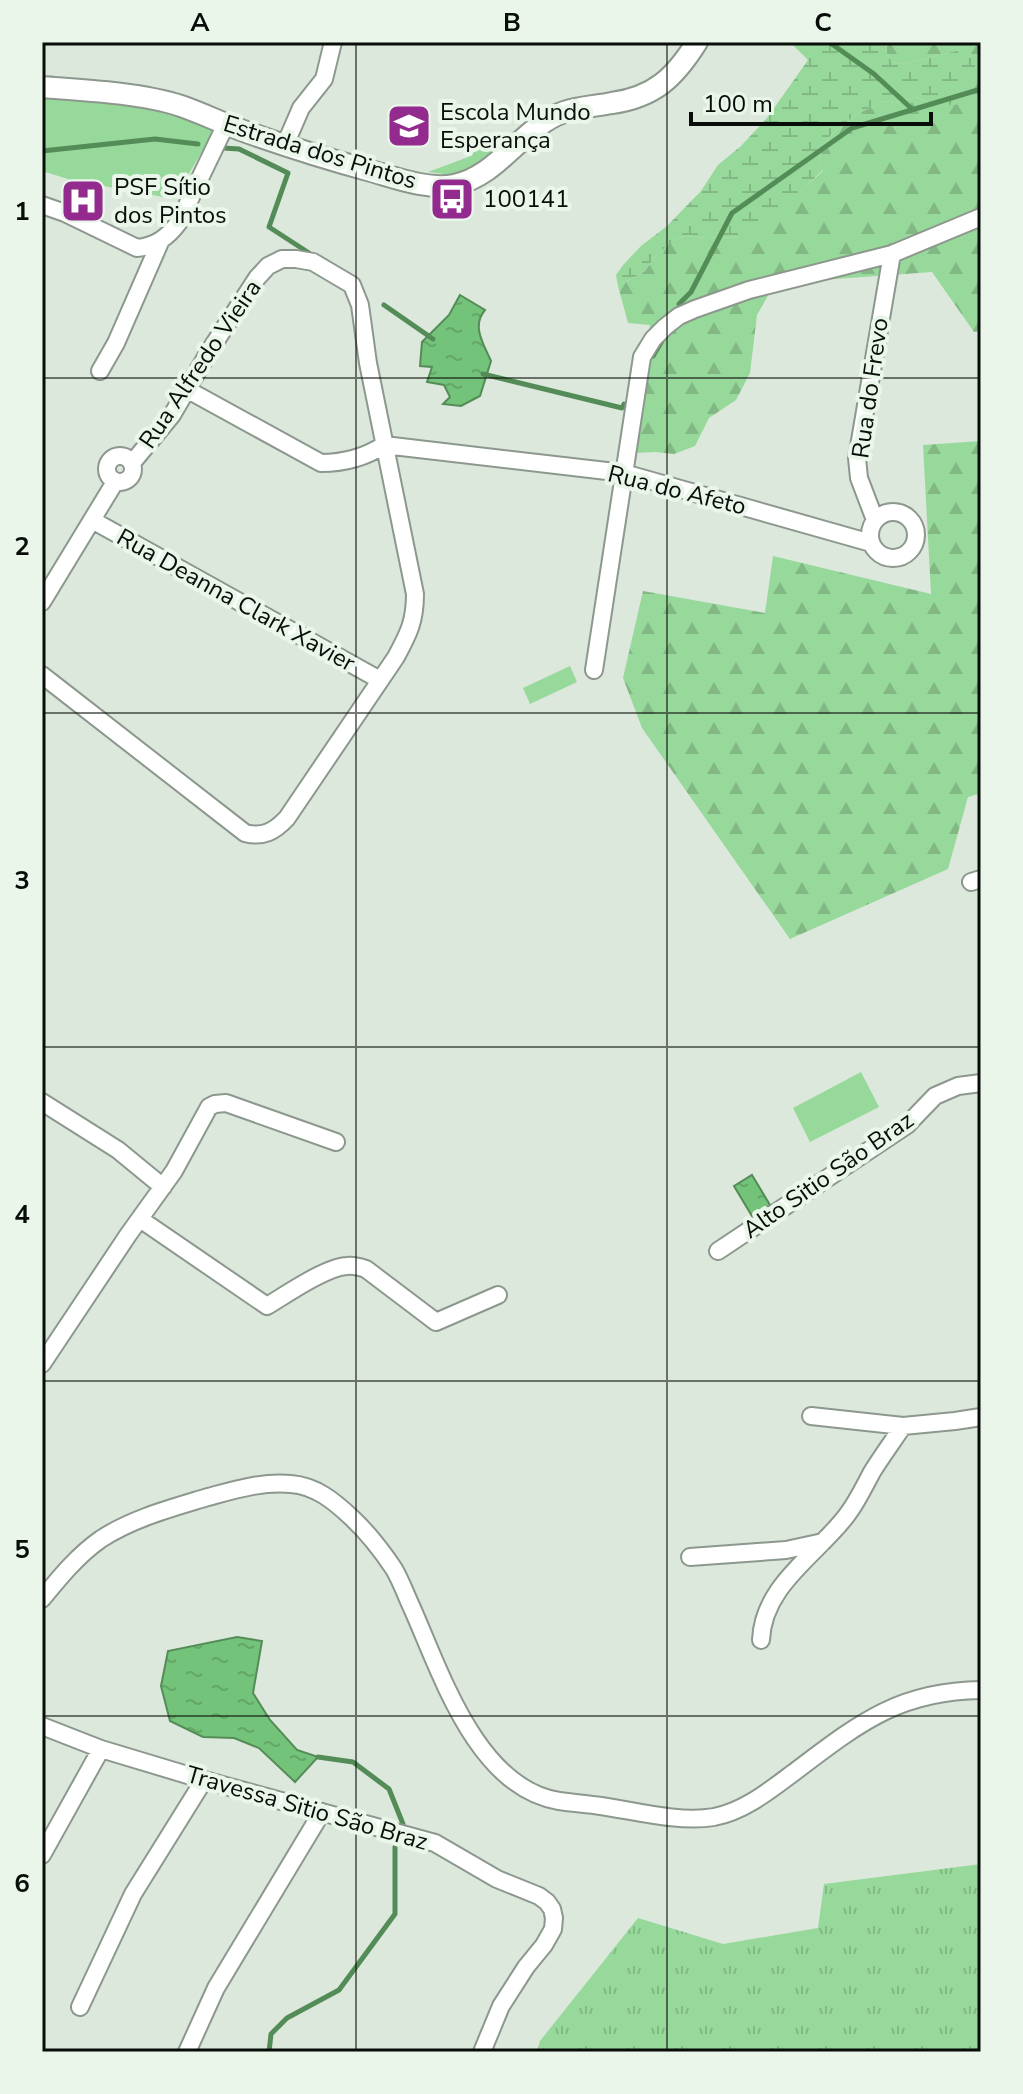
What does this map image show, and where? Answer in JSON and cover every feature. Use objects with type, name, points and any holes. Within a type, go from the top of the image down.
[{"type":"street","points":[[285,145],[301,108],[324,79],[333,42]]},
{"type":"street","name":"Estrada dos Pintos","points":[[42,87],[146,98],[394,178],[443,187],[471,181],[550,118],[567,111],[638,97],[657,89],[671,77],[697,42]]},
{"type":"street","points":[[42,205],[137,248],[150,247],[171,233],[179,222],[226,124]]},
{"type":"street","points":[[594,670],[642,357],[653,339],[679,316],[716,300],[892,254],[981,217]]},
{"type":"street","points":[[100,371],[116,343],[161,240]]},
{"type":"street","name":"Rua do Frevo","points":[[875,520],[859,478],[857,458],[892,254]]},
{"type":"street","name":"Rua Alfredo Vieira","points":[[92,520],[115,482],[108,476],[106,468],[110,460],[122,456],[132,463],[157,435],[257,278],[268,266],[282,259],[313,262],[352,285],[357,294],[384,445]]},
{"type":"street","points":[[42,675],[245,833],[253,835],[271,832],[287,818],[408,634],[415,614],[415,594],[384,445],[369,455],[321,463],[188,390]]},
{"type":"street","name":"Rua do Afeto","points":[[384,445],[624,473],[871,543],[880,555],[895,559],[909,552],[916,539],[914,524],[903,514],[888,513],[875,520]]},
{"type":"street","points":[[42,602],[92,520]]},
{"type":"street","name":"Rua Deanna Clark Xavier","points":[[92,520],[380,680]]},
{"type":"street","points":[[871,543],[871,527],[875,520]]},
{"type":"street","name":"Alto Sitio São Braz","points":[[718,1251],[907,1125],[935,1096],[958,1086],[981,1083]]},
{"type":"street","points":[[42,1102],[118,1150],[163,1187]]},
{"type":"street","points":[[42,1364],[163,1187],[205,1112],[215,1104],[226,1103],[336,1142]]},
{"type":"street","points":[[140,1219],[267,1306],[344,1266],[366,1269],[436,1322],[498,1295]]},
{"type":"street","points":[[811,1416],[903,1426],[981,1417]]},
{"type":"street","points":[[761,1640],[761,1624],[768,1605],[847,1515],[903,1426]]},
{"type":"street","points":[[42,1599],[79,1557],[102,1539],[132,1523],[169,1509],[265,1484],[292,1484],[319,1490],[360,1526],[395,1571],[458,1711],[486,1756],[503,1774],[520,1786],[555,1800],[673,1817],[711,1817],[749,1804],[843,1736],[879,1713],[904,1702],[933,1694],[981,1690]]},
{"type":"street","points":[[690,1557],[786,1550],[823,1542]]},
{"type":"street","name":"Travessa Sitio São Braz","points":[[42,1726],[101,1749],[204,1780],[435,1843],[497,1879],[539,1896],[552,1909],[553,1929],[501,2006],[482,2052]]},
{"type":"street","points":[[42,1855],[101,1749]]},
{"type":"street","points":[[80,2007],[133,1894],[204,1780]]},
{"type":"street","points":[[187,2052],[216,1988],[322,1812]]},
{"type":"green space","points":[[794,42],[886,42],[887,55],[892,62],[903,64],[960,50],[975,58],[974,73],[956,105],[932,104],[915,97],[895,103],[884,101],[855,115],[830,136],[819,158],[823,170],[764,225],[741,237],[683,236],[668,244],[645,271],[618,286],[616,275],[624,264],[667,226],[701,191],[718,165],[767,118],[808,60],[793,45]]},
{"type":"green space","points":[[886,42],[981,42],[981,331],[974,332],[932,272],[794,282],[773,287],[757,315],[750,373],[736,400],[709,418],[695,446],[674,454],[635,453],[650,325],[628,323],[618,286],[645,271],[668,243],[684,236],[741,237],[823,171],[819,158],[830,136],[855,115],[884,101],[895,103],[915,97],[932,104],[960,50],[903,64],[892,62],[887,55]]},
{"type":"green space","points":[[42,95],[126,104],[217,126],[174,199],[71,180],[42,171]]},
{"type":"green space","points":[[485,137],[495,153],[478,166],[461,176],[428,172],[471,156]]},
{"type":"green space","points":[[981,441],[981,793],[968,797],[948,869],[790,939],[642,728],[623,678],[643,591],[765,613],[773,556],[931,594],[923,445]]},
{"type":"green space","points":[[570,666],[577,682],[530,704],[523,688]]},
{"type":"green space","points":[[861,1072],[879,1107],[810,1142],[793,1108]]},
{"type":"green space","points":[[981,1864],[981,2052],[537,2052],[540,2041],[638,1918],[723,1944],[818,1928],[824,1884]]},
{"type":"water","points":[[460,295],[485,310],[479,329],[491,361],[480,396],[461,406],[443,404],[450,397],[444,385],[427,382],[432,367],[420,366],[422,342],[449,315]]},
{"type":"water","points":[[752,1175],[770,1205],[752,1216],[734,1186]]},
{"type":"water","points":[[237,1637],[262,1641],[253,1693],[270,1720],[297,1750],[318,1757],[295,1782],[259,1748],[234,1738],[203,1737],[170,1721],[161,1686],[168,1651]]},
{"type":"waterway","points":[[829,42],[874,74],[912,109]]},
{"type":"waterway","points":[[679,304],[691,292],[732,213],[852,128],[981,89]]},
{"type":"waterway","points":[[42,151],[155,139],[198,144]]},
{"type":"waterway","points":[[223,148],[239,149],[288,173],[269,227],[309,253]]},
{"type":"waterway","points":[[384,305],[433,339]]},
{"type":"waterway","points":[[653,356],[665,336]]},
{"type":"waterway","points":[[483,374],[622,408],[624,404]]},
{"type":"waterway","points":[[318,1757],[353,1762],[389,1789],[403,1824]]},
{"type":"waterway","points":[[269,2052],[271,2034],[287,2018],[339,1990],[395,1914],[395,1847]]},
{"type":"place","name":"Escola Mundo Esperança","points":[[409,126]]},
{"type":"place","name":"100141","points":[[452,199]]},
{"type":"place","name":"PSF Sítio dos Pintos","points":[[83,201]]}]
